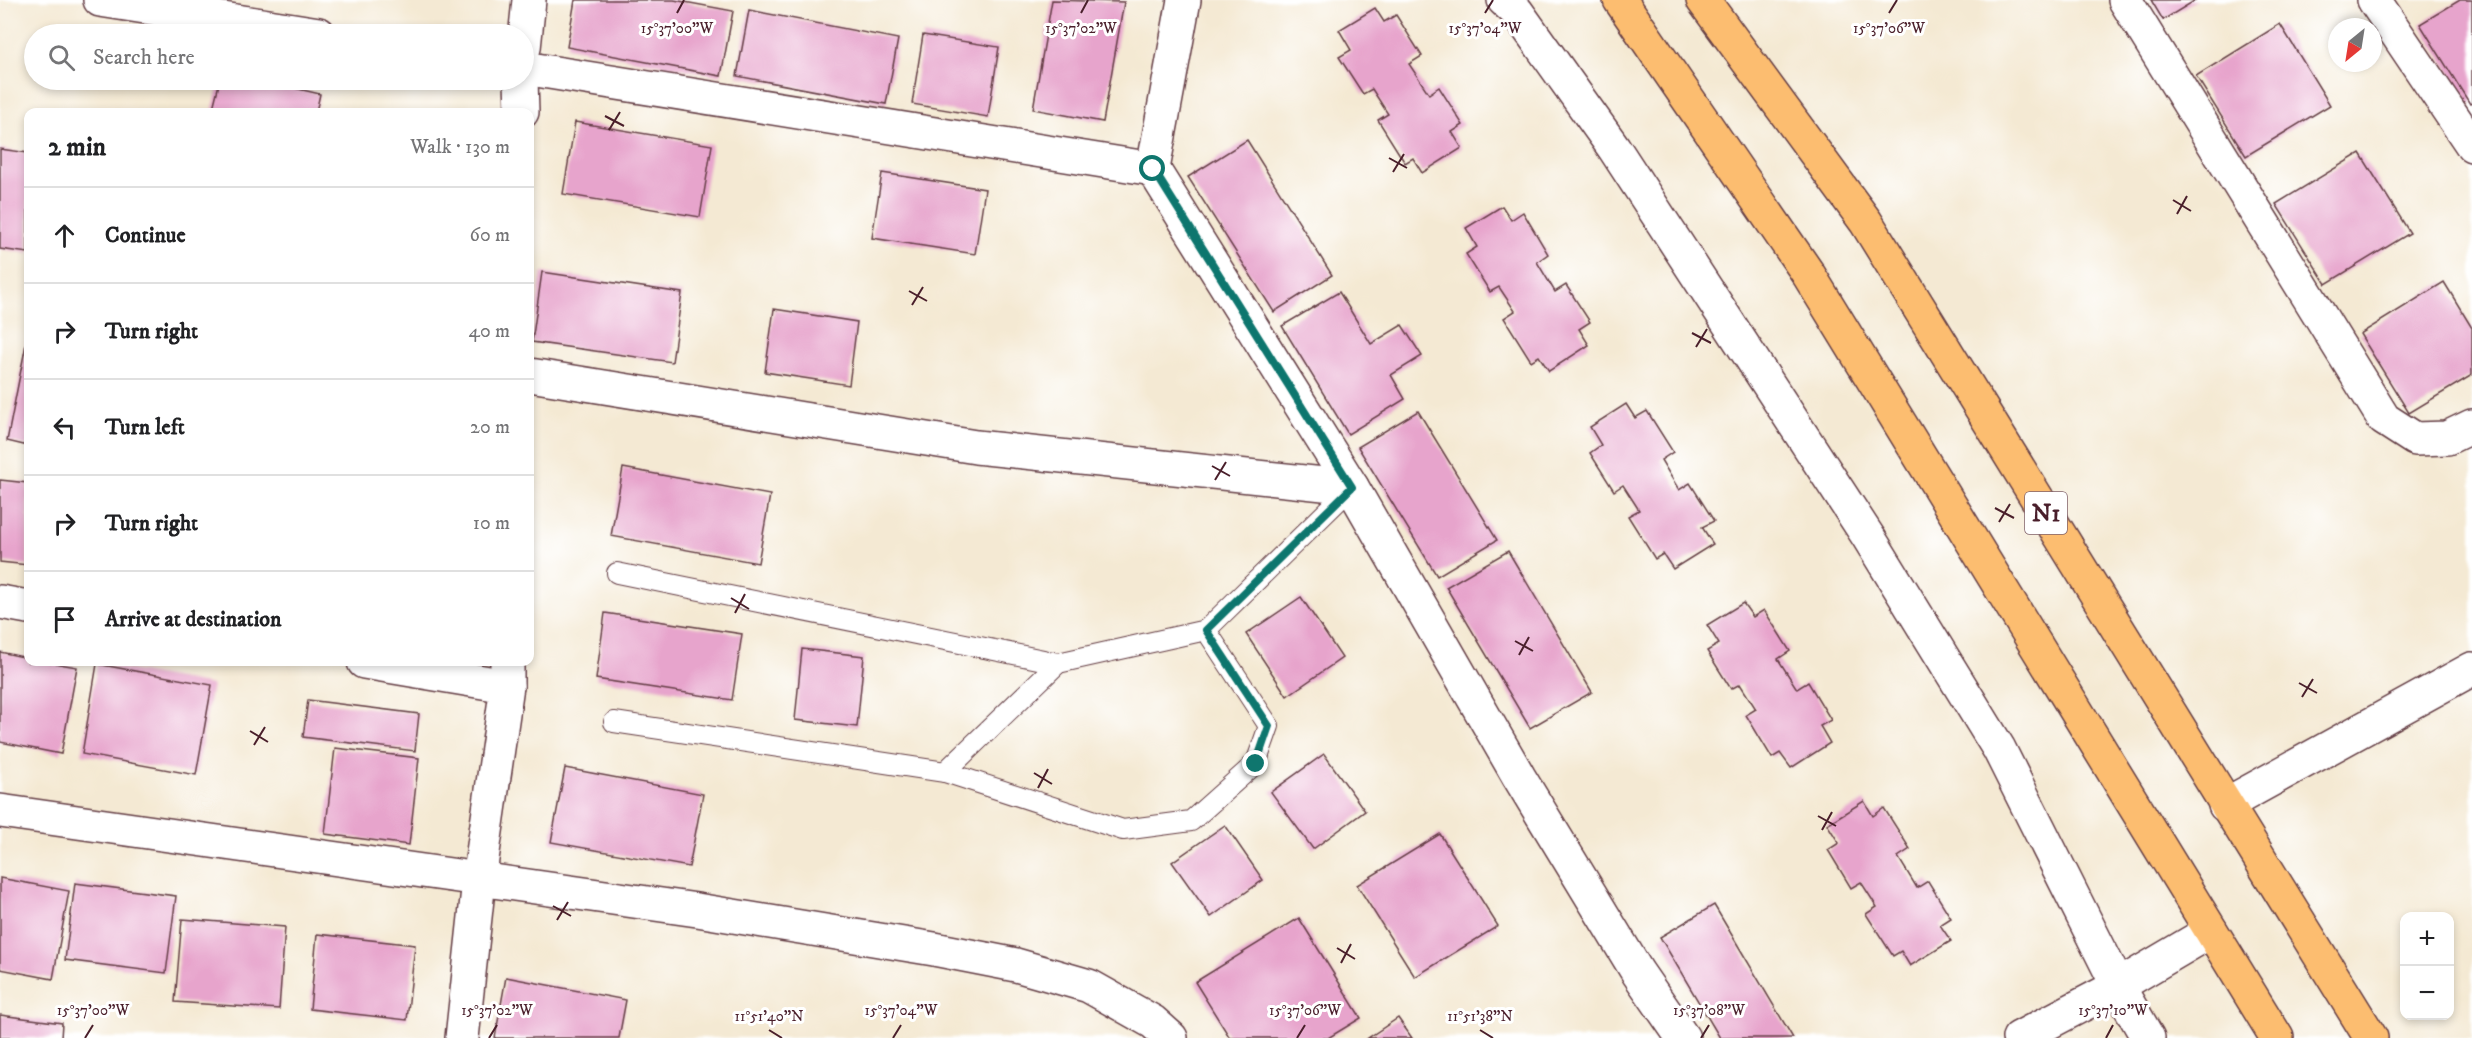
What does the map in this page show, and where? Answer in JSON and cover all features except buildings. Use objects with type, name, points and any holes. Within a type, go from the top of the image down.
[{"type":"main road","points":[[1620,0],[1807,272],[2277,1038]]},
{"type":"main road","name":"N1","points":[[1703,0],[1866,222],[2371,1038]]},
{"type":"street","points":[[100,0],[255,24]]},
{"type":"street","points":[[526,24],[529,0]]},
{"type":"street","points":[[1184,0],[1153,169],[1352,487],[1519,777],[1638,973],[1683,1038]]},
{"type":"street","points":[[1504,0],[1516,12],[1614,148],[1869,538],[1999,749],[2118,986],[2148,1038]]},
{"type":"street","points":[[2124,0],[2384,418],[2415,439],[2448,438],[2472,426]]},
{"type":"street","points":[[2374,0],[2472,145]]},
{"type":"street","points":[[534,70],[1153,169]]},
{"type":"street","points":[[521,90],[522,108]]},
{"type":"street","points":[[534,376],[976,447],[1352,487]]},
{"type":"street","points":[[0,602],[24,606]]},
{"type":"street","points":[[412,666],[507,674],[479,880],[462,1038]]},
{"type":"street","points":[[2225,805],[2472,669]]},
{"type":"street","points":[[0,811],[697,910],[934,949],[1016,965],[1089,986],[1153,1022],[1171,1038]]},
{"type":"street","points":[[2019,1038],[2118,986],[2211,931]]},
{"type":"lane","points":[[617,573],[1058,663],[1206,630],[1352,487]]},
{"type":"lane","points":[[614,722],[945,772],[1123,830],[1191,821],[1256,764],[1269,726],[1206,630]]},
{"type":"lane","points":[[945,772],[1058,663]]},
{"type":"route","points":[[1153,169],[1352,487],[1206,630],[1269,726],[1256,764]]}]
